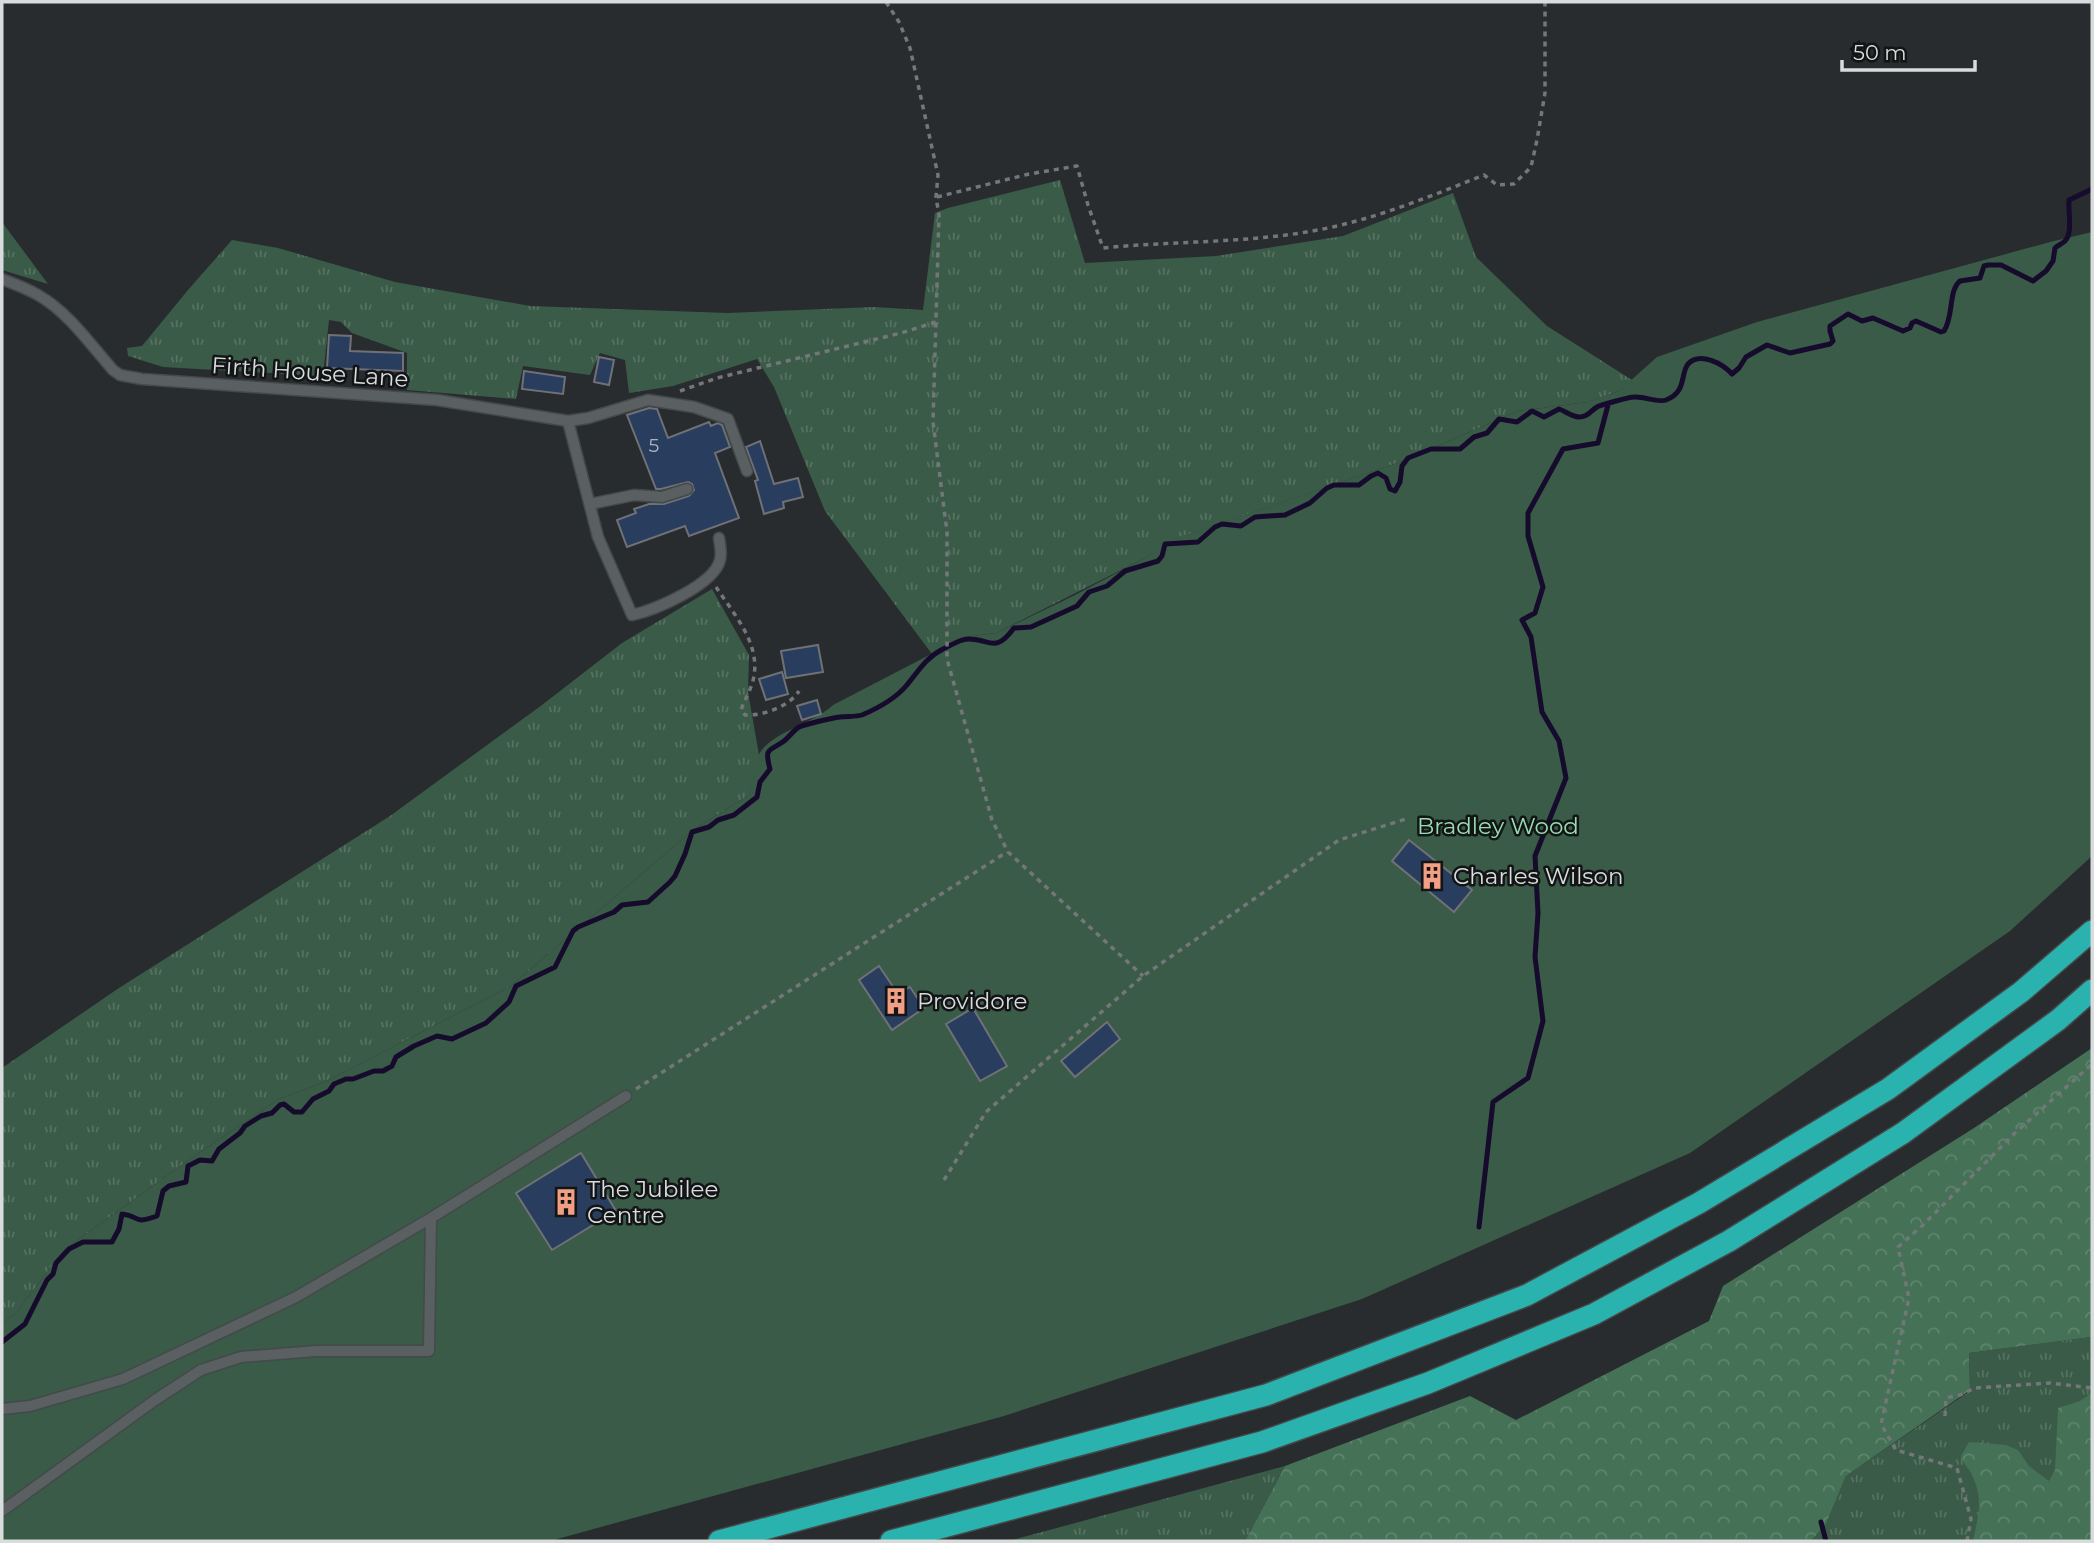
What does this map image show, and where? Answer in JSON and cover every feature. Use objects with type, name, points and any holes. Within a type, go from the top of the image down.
[{"type":"highway","points":[[719,1541],[1266,1395],[1527,1295],[1699,1203],[1888,1089],[2021,992],[2092,931]]},
{"type":"highway","points":[[891,1541],[1262,1443],[1428,1383],[1594,1314],[1729,1241],[1903,1133],[2058,1020],[2092,990]]},
{"type":"lane","name":"Firth House Lane","points":[[2,279],[39,295],[61,312],[120,376],[437,400],[568,421],[589,418],[648,400]]},
{"type":"lane","points":[[648,400],[694,407],[728,419],[747,471]]},
{"type":"lane","points":[[568,421],[598,537],[632,615],[649,611],[701,584],[715,572],[720,560],[719,538]]},
{"type":"lane","points":[[590,504],[634,495],[662,497],[687,489]]},
{"type":"lane","points":[[2,1409],[30,1406],[123,1379],[296,1297],[431,1218],[626,1096]]},
{"type":"lane","points":[[2,1511],[155,1400],[201,1370],[241,1357],[316,1351],[429,1351],[431,1218]]},
{"type":"path","points":[[887,2],[910,48],[938,175],[936,197],[940,215],[933,422],[947,532],[947,659],[992,820],[1008,852],[1143,976]]},
{"type":"path","points":[[936,197],[1029,174],[1077,166],[1103,248],[1262,238],[1337,226],[1409,205],[1484,175],[1497,185],[1514,184],[1531,167],[1537,140],[1545,93],[1545,2]]},
{"type":"path","points":[[648,400],[717,377],[889,336],[936,322]]},
{"type":"path","points":[[709,576],[753,647],[756,663],[752,684],[741,710],[745,715],[757,715],[794,699],[799,691]]},
{"type":"path","points":[[944,1180],[986,1112],[1143,976],[1339,841],[1406,819]]},
{"type":"path","points":[[626,1096],[1008,852]]},
{"type":"path","points":[[1967,1541],[1971,1519],[1957,1468],[1896,1450],[1881,1424],[1909,1298],[1898,1247],[2015,1133],[2092,1064]]},
{"type":"path","points":[[1945,1416],[1946,1398],[1975,1388],[2050,1383],[2092,1388]]},
{"type":"green space","points":[[1060,180],[1085,263],[1216,256],[1343,236],[1453,193],[1476,257],[1547,326],[1632,380],[1619,391],[1588,402],[1518,411],[1403,461],[1160,544],[1147,557],[996,633],[964,637],[932,654],[825,511],[774,387],[757,359],[673,386],[629,393],[625,360],[600,353],[590,375],[523,366],[516,399],[407,390],[407,353],[352,333],[341,322],[329,320],[323,376],[163,367],[128,356],[127,348],[142,346],[232,240],[278,248],[395,282],[530,306],[728,313],[874,307],[923,310],[935,213]]},
{"type":"green space","points":[[2,222],[48,284],[2,270]]},
{"type":"green space","name":"Bradley Wood","points":[[2092,232],[2092,856],[2010,931],[1690,1153],[1362,1299],[1004,1416],[550,1541],[2,1541],[2,1323],[15,1314],[64,1250],[279,1099],[325,1082],[511,986],[693,830],[749,795],[758,756],[782,734],[964,637],[996,633],[1073,596],[1147,557],[1159,544],[1403,461],[1518,411],[1588,402],[1619,391],[1657,357],[1757,322]]},
{"type":"green space","points":[[712,589],[749,655],[748,692],[759,755],[749,795],[693,830],[511,986],[325,1082],[279,1099],[190,1159],[64,1250],[15,1314],[2,1323],[2,1068],[119,988],[390,816],[622,643]]},
{"type":"green space","points":[[2092,1048],[2092,1337],[1969,1353],[1970,1390],[1846,1476],[1826,1524],[1811,1541],[1245,1541],[1285,1466],[1470,1396],[1516,1420],[1709,1321],[1723,1286],[1974,1128]]},
{"type":"green space","points":[[2092,1337],[2092,1541],[1811,1541],[1826,1524],[1846,1476],[1970,1391],[1969,1353]]},
{"type":"green space","points":[[2090,1394],[2092,1541],[1973,1541],[1979,1508],[1978,1492],[1961,1456],[1969,1442],[2006,1445],[2018,1450],[2029,1466],[2049,1481],[2055,1470],[2058,1408],[2080,1401]]},
{"type":"green space","points":[[1285,1466],[1245,1541],[1009,1541]]},
{"type":"building","points":[[329,335],[351,336],[350,351],[403,353],[403,371],[327,368]]},
{"type":"building","points":[[599,357],[614,360],[609,385],[594,382]]},
{"type":"building","points":[[524,371],[565,377],[563,394],[522,389]]},
{"type":"building","points":[[649,408],[657,409],[668,438],[709,422],[711,426],[718,423],[722,425],[730,447],[715,453],[739,518],[689,536],[685,526],[627,547],[617,520],[636,513],[634,509],[649,504],[664,504],[689,496],[694,490],[688,482],[656,489],[627,415]]},
{"type":"building","points":[[760,441],[774,484],[798,478],[803,497],[783,502],[784,508],[764,514],[755,481],[758,480],[746,447]]},
{"type":"building","points":[[818,645],[823,672],[786,678],[781,651]]},
{"type":"building","points":[[782,672],[788,694],[766,700],[759,679]]},
{"type":"building","points":[[817,700],[821,714],[802,720],[797,706]]},
{"type":"building","name":"Charles Wilson","points":[[1409,840],[1472,890],[1454,912],[1392,861]]},
{"type":"building","name":"Providore","points":[[879,966],[898,994],[910,987],[924,1008],[892,1030],[859,980]]},
{"type":"building","points":[[973,1008],[1007,1066],[980,1081],[946,1024]]},
{"type":"building","points":[[1107,1022],[1120,1039],[1075,1077],[1061,1061]]},
{"type":"building","name":"The Jubilee Centre","points":[[581,1153],[616,1211],[552,1250],[516,1193]]},
{"type":"waterway","points":[[2,1342],[25,1324],[47,1280],[53,1274],[56,1263],[69,1249],[83,1242],[112,1242],[119,1229],[122,1214],[140,1220],[157,1216],[163,1191],[169,1186],[186,1182],[188,1166],[200,1160],[212,1161],[219,1149],[245,1126],[284,1104],[294,1112],[302,1112],[313,1099],[329,1091],[334,1084],[374,1071],[383,1071],[392,1066],[396,1057],[414,1046],[437,1036],[452,1039],[486,1023],[509,1002],[516,986],[555,967],[573,931],[578,927],[614,912],[622,905],[648,902],[675,876],[692,832],[734,815],[757,797],[760,782],[770,769],[769,751],[799,727],[836,718],[860,716],[873,710],[896,695],[927,661],[943,649],[965,639],[996,643],[1014,628],[1031,627],[1077,606],[1089,592],[1107,586],[1125,571],[1158,561],[1165,544],[1198,542],[1222,524],[1241,526],[1255,517],[1285,515],[1310,503],[1327,488],[1334,485],[1359,485],[1378,473],[1386,478],[1390,489],[1395,491],[1400,482],[1402,466],[1408,458],[1431,449],[1460,449],[1474,437],[1487,433],[1499,419],[1517,422],[1532,411],[1544,417],[1559,409],[1582,417],[1599,406],[1631,397],[1666,400],[1673,397],[1680,388],[1686,368],[1693,360],[1711,360],[1732,374],[1746,357],[1767,345],[1790,353],[1830,344],[1833,341],[1830,326],[1848,314],[1862,321],[1873,318],[1903,331],[1916,321],[1944,331],[1956,285],[1960,281],[1980,278],[1984,266],[2001,265],[2033,281],[2046,271],[2053,261],[2055,248],[2064,242],[2070,228],[2069,200],[2092,189]]},
{"type":"waterway","points":[[1479,1227],[1493,1102],[1528,1078],[1543,1021],[1535,957],[1538,913],[1535,856],[1566,778],[1559,741],[1542,712],[1531,637],[1522,620],[1535,613],[1543,587],[1528,536],[1528,513],[1563,449],[1598,443],[1608,405]]},
{"type":"waterway","points":[[1821,1522],[1826,1541]]},
{"type":"place","name":"Charles Wilson","points":[[1432,876]]},
{"type":"place","name":"Providore","points":[[896,1001]]},
{"type":"place","name":"The Jubilee Centre","points":[[566,1202]]}]
